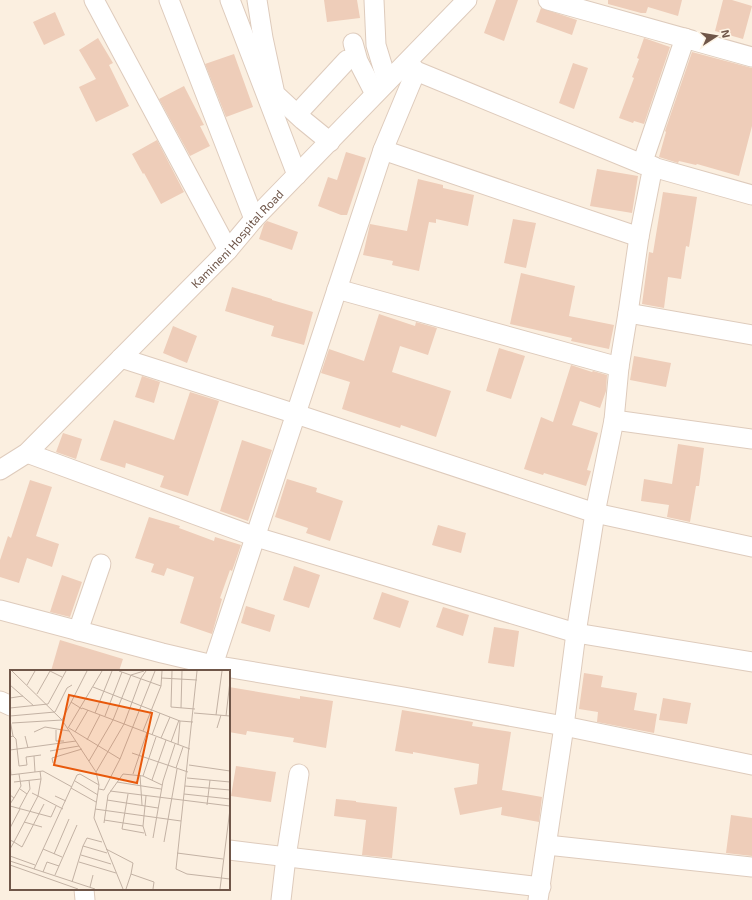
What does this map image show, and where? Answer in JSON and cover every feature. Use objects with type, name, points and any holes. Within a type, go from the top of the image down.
[{"type":"street","points":[[94,0],[228,250]]},
{"type":"street","points":[[169,0],[254,219]]},
{"type":"street","points":[[230,0],[297,175]]},
{"type":"street","points":[[257,0],[263,38],[275,94],[330,142]]},
{"type":"street","points":[[374,0],[376,45],[381,87]]},
{"type":"street","name":"Kamineni Hospital Road","points":[[0,470],[27,453],[228,250],[254,219],[330,142],[381,87],[411,66],[467,0]]},
{"type":"street","points":[[548,0],[752,57]]},
{"type":"street","points":[[230,850],[286,856],[539,893],[564,726],[576,633],[595,513],[614,420],[619,367],[639,237],[647,165],[685,38]]},
{"type":"street","points":[[353,43],[358,61],[381,87]]},
{"type":"street","points":[[297,114],[347,60]]},
{"type":"street","points":[[213,665],[411,66],[647,165],[752,195]]},
{"type":"street","points":[[383,150],[639,237]]},
{"type":"street","points":[[337,289],[619,367]]},
{"type":"street","points":[[628,313],[752,335]]},
{"type":"street","points":[[121,358],[595,513],[752,547]]},
{"type":"street","points":[[614,420],[752,439]]},
{"type":"street","points":[[27,453],[256,537],[576,633],[752,662]]},
{"type":"street","points":[[78,630],[101,564]]},
{"type":"street","points":[[0,610],[213,665],[564,726],[752,765]]},
{"type":"street","points":[[0,701],[10,706]]},
{"type":"street","points":[[281,900],[286,856],[299,774]]},
{"type":"street","points":[[547,845],[752,867]]},
{"type":"street","points":[[84,890],[85,900]]},
{"type":"building","points":[[324,0],[357,0],[360,18],[327,22]]},
{"type":"building","points":[[496,0],[518,0],[504,41],[484,33]]},
{"type":"building","points":[[608,0],[682,0],[678,16],[648,7],[646,13],[641,13],[608,4]]},
{"type":"building","points":[[723,0],[732,0],[752,6],[743,39],[715,31]]},
{"type":"building","points":[[541,8],[577,20],[572,35],[536,22]]},
{"type":"building","points":[[55,12],[65,35],[44,45],[33,22]]},
{"type":"building","points":[[98,38],[113,63],[109,65],[129,106],[96,122],[79,87],[96,79],[79,50]]},
{"type":"building","points":[[644,38],[670,47],[644,124],[634,121],[633,123],[619,118],[634,78],[632,77],[639,59],[637,58]]},
{"type":"building","points":[[692,52],[752,68],[752,126],[739,176],[697,164],[679,161],[678,163],[659,157],[665,131]]},
{"type":"building","points":[[234,54],[253,107],[226,117],[205,64]]},
{"type":"building","points":[[573,63],[588,68],[574,109],[559,103]]},
{"type":"building","points":[[184,86],[204,125],[200,126],[210,146],[190,156],[159,99]]},
{"type":"building","points":[[157,140],[184,192],[161,204],[132,154]]},
{"type":"building","points":[[346,152],[366,158],[347,215],[341,215],[318,206],[328,177],[337,180]]},
{"type":"building","points":[[597,169],[638,176],[632,213],[590,206]]},
{"type":"building","points":[[418,179],[443,185],[443,188],[474,195],[468,226],[436,219],[436,223],[429,222],[419,271],[392,265],[393,261],[363,255],[370,224],[407,231]]},
{"type":"building","points":[[663,192],[697,197],[689,247],[686,246],[681,279],[668,277],[664,308],[642,304],[649,252],[653,253]]},
{"type":"building","points":[[513,219],[536,223],[526,268],[504,263]]},
{"type":"building","points":[[267,221],[298,232],[292,250],[259,239],[264,224]]},
{"type":"building","points":[[521,273],[575,286],[569,316],[614,325],[609,349],[571,341],[572,338],[510,324]]},
{"type":"building","points":[[232,287],[313,312],[304,345],[271,336],[274,326],[225,311]]},
{"type":"building","points":[[379,314],[415,326],[416,322],[437,328],[428,355],[400,346],[392,372],[451,391],[436,437],[401,425],[400,428],[342,409],[350,382],[321,373],[329,349],[364,361]]},
{"type":"building","points":[[173,326],[197,336],[187,363],[163,353]]},
{"type":"building","points":[[499,348],[525,356],[511,399],[486,391]]},
{"type":"building","points":[[634,356],[671,363],[666,387],[630,380]]},
{"type":"building","points":[[571,365],[607,375],[606,391],[600,408],[580,401],[572,425],[598,433],[587,470],[591,471],[586,486],[544,473],[543,475],[524,469],[541,417],[553,422]]},
{"type":"building","points":[[142,376],[160,382],[154,403],[135,397]]},
{"type":"building","points":[[190,392],[219,401],[188,496],[160,487],[164,476],[126,463],[125,468],[100,460],[114,420],[174,440]]},
{"type":"building","points":[[63,433],[82,439],[76,459],[56,452]]},
{"type":"building","points":[[242,440],[272,450],[248,521],[220,511]]},
{"type":"building","points":[[678,444],[704,448],[699,486],[696,486],[690,522],[667,517],[669,505],[641,501],[644,479],[672,484]]},
{"type":"building","points":[[287,479],[317,488],[316,492],[343,501],[330,541],[306,533],[308,528],[275,517]]},
{"type":"building","points":[[30,480],[52,487],[36,536],[59,544],[52,567],[27,558],[19,583],[0,577],[0,560],[8,536],[11,538]]},
{"type":"building","points":[[149,517],[180,526],[179,528],[214,541],[215,537],[241,545],[232,571],[230,570],[220,598],[222,599],[212,634],[180,623],[194,577],[167,568],[164,576],[151,572],[154,564],[135,558]]},
{"type":"building","points":[[438,525],[466,533],[461,553],[432,545]]},
{"type":"building","points":[[294,566],[320,575],[309,608],[283,600]]},
{"type":"building","points":[[62,575],[82,582],[70,617],[50,612]]},
{"type":"building","points":[[382,592],[409,601],[400,628],[373,619]]},
{"type":"building","points":[[246,606],[275,615],[270,632],[241,623]]},
{"type":"building","points":[[443,607],[469,615],[463,636],[436,627]]},
{"type":"building","points":[[494,627],[519,631],[514,667],[488,663]]},
{"type":"building","points":[[60,640],[123,659],[119,670],[51,670]]},
{"type":"building","points":[[584,673],[603,676],[601,687],[637,693],[634,710],[657,714],[654,733],[597,722],[598,712],[579,709]]},
{"type":"building","points":[[230,687],[300,699],[300,696],[333,701],[326,748],[293,742],[294,738],[247,731],[246,735],[230,732]]},
{"type":"building","points":[[663,698],[691,703],[687,724],[659,720]]},
{"type":"building","points":[[402,710],[473,722],[472,726],[511,732],[502,790],[542,797],[539,822],[501,815],[502,807],[460,815],[454,788],[477,784],[479,764],[413,752],[413,754],[395,751]]},
{"type":"building","points":[[236,766],[276,772],[271,802],[231,796]]},
{"type":"building","points":[[336,799],[397,807],[392,858],[362,855],[366,820],[334,816]]},
{"type":"building","points":[[731,815],[752,818],[752,856],[726,853]]}]
